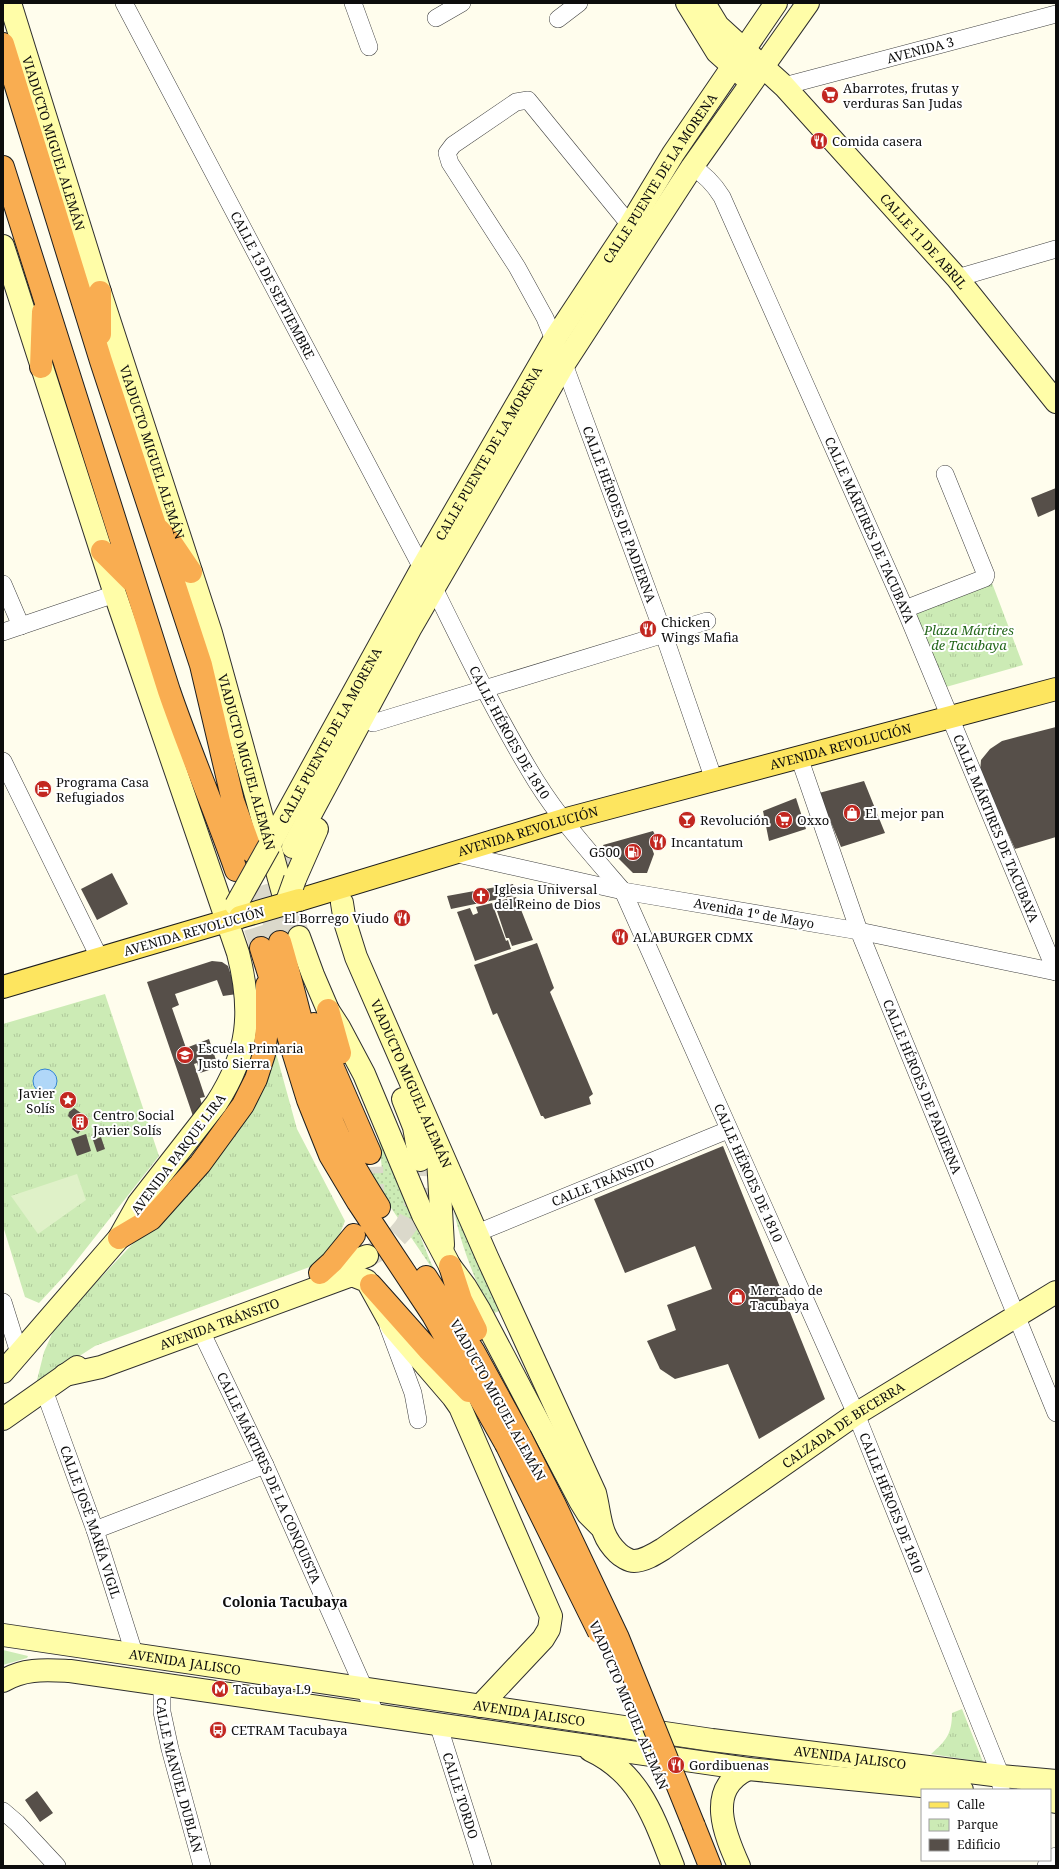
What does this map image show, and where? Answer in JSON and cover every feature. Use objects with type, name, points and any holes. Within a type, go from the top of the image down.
[{"type":"highway","name":"VIADUCTO MIGUEL ALEMÁN","points":[[3,44],[101,361],[154,526],[201,665],[233,801],[271,844]]},
{"type":"highway","points":[[3,167],[190,750],[211,800],[236,870]]},
{"type":"highway","points":[[100,292],[101,361]]},
{"type":"highway","points":[[41,367],[44,296]]},
{"type":"highway","points":[[154,526],[172,544],[191,572]]},
{"type":"highway","points":[[102,551],[136,585]]},
{"type":"highway","points":[[119,1238],[151,1219],[216,1143],[250,1092],[260,1066],[266,1042],[278,950]]},
{"type":"highway","points":[[278,950],[304,996],[371,1160],[358,1103],[328,1010]]},
{"type":"highway","name":"VIADUCTO MIGUEL ALEMÁN","points":[[278,950],[308,1100],[330,1155],[358,1202],[433,1315],[483,1403],[513,1440],[554,1503],[618,1638],[687,1828],[695,1866]]},
{"type":"highway","name":"VIADUCTO MIGUEL ALEMÁN","points":[[278,950],[329,1113],[342,1142],[366,1186],[450,1313],[509,1415],[513,1440]]},
{"type":"highway","points":[[320,1273],[332,1262],[354,1235]]},
{"type":"highway","points":[[447,1260],[461,1300],[486,1350],[509,1415]]},
{"type":"highway","points":[[370,1285],[428,1349],[483,1403]]},
{"type":"highway","name":"VIADUCTO MIGUEL ALEMÁN","points":[[687,1828],[710,1866]]},
{"type":"main road","name":"VIADUCTO MIGUEL ALEMÁN","points":[[10,3],[100,292],[211,633],[271,844],[293,894]]},
{"type":"main road","points":[[687,3],[717,52],[739,60]]},
{"type":"main road","points":[[704,3],[739,60],[757,75],[784,86]]},
{"type":"main road","name":"CALLE PUENTE DE LA MORENA","points":[[235,915],[271,844],[422,568],[554,340],[630,225],[673,154],[739,60],[776,3]]},
{"type":"main road","name":"CALLE PUENTE DE LA MORENA","points":[[271,844],[410,629],[564,364],[692,167],[808,3]]},
{"type":"main road","name":"CALLE 11 DE ABRIL","points":[[784,86],[957,278],[1056,402]]},
{"type":"main road","points":[[3,246],[115,594],[235,915]]},
{"type":"main road","name":"CALLE PUENTE DE LA MORENA","points":[[293,894],[308,847],[406,658],[410,629]]},
{"type":"main road","name":"AVENIDA REVOLUCIÓN","points":[[3,987],[100,959],[235,915],[293,894],[346,894],[453,853],[563,820],[1056,689]]},
{"type":"main road","name":"VIADUCTO MIGUEL ALEMÁN","points":[[346,894],[345,922],[356,957],[477,1233],[595,1493],[600,1526],[609,1544],[620,1555],[634,1561]]},
{"type":"main road","points":[[346,894],[336,924],[338,946],[401,1093],[414,1127],[420,1160]]},
{"type":"main road","name":"AVENIDA PARQUE LIRA","points":[[3,1372],[119,1238],[138,1204],[216,1104],[239,1063],[245,1032],[246,990],[238,953],[235,915]]},
{"type":"main road","points":[[278,950],[313,976],[328,1010]]},
{"type":"main road","name":"VIADUCTO MIGUEL ALEMÁN","points":[[328,1010],[339,1027],[364,1074],[423,1216],[447,1260],[480,1311],[580,1501],[588,1514],[600,1526]]},
{"type":"main road","points":[[437,1143],[447,1260]]},
{"type":"main road","points":[[3,1419],[65,1375],[105,1350],[367,1256]]},
{"type":"main road","name":"AVENIDA TRÁNSITO","points":[[65,1375],[101,1366],[352,1275],[363,1278],[370,1285]]},
{"type":"main road","points":[[370,1285],[392,1326],[445,1387],[460,1407],[551,1616],[549,1629],[543,1639],[480,1706]]},
{"type":"main road","name":"CALZADA DE BECERRA","points":[[634,1561],[647,1558],[663,1549],[856,1414],[1056,1292]]},
{"type":"main road","name":"AVENIDA JALISCO","points":[[3,1635],[135,1656],[1001,1783],[1056,1781]]},
{"type":"main road","name":"AVENIDA JALISCO","points":[[3,1682],[17,1674],[41,1669],[162,1684],[581,1746],[748,1769],[952,1789]]},
{"type":"main road","name":"VIADUCTO MIGUEL ALEMÁN","points":[[581,1746],[612,1763],[635,1785],[653,1814],[673,1866]]},
{"type":"main road","points":[[739,1866],[725,1836],[722,1808],[730,1782],[748,1769]]},
{"type":"street","name":"CALLE 13 DE SEPTIEMBRE","points":[[124,3],[422,568]]},
{"type":"street","points":[[353,3],[369,47]]},
{"type":"street","points":[[436,18],[462,3]]},
{"type":"street","points":[[558,20],[578,3]]},
{"type":"street","name":"AVENIDA 3","points":[[784,86],[1056,14]]},
{"type":"street","name":"CALLE HÉROES DE PADIERNA","points":[[630,225],[528,100],[516,102],[453,145],[447,152],[450,162],[517,267],[545,318],[564,364],[664,635],[714,780]]},
{"type":"street","name":"CALLE MÁRTIRES DE TACUBAYA","points":[[692,167],[704,174],[714,184],[722,197],[905,608],[1056,972]]},
{"type":"street","points":[[957,278],[1056,249]]},
{"type":"street","points":[[905,608],[985,578],[986,575],[945,474]]},
{"type":"street","points":[[3,584],[22,626]]},
{"type":"street","name":"CALLE HÉROES DE 1810","points":[[434,588],[483,688],[536,782],[563,820],[623,891],[728,1130],[856,1414],[1001,1783]]},
{"type":"street","points":[[3,632],[115,594]]},
{"type":"street","points":[[373,723],[483,688],[707,621]]},
{"type":"street","name":"CALLE HÉROES DE PADIERNA","points":[[799,757],[859,931],[1018,1316],[1056,1412]]},
{"type":"street","points":[[3,761],[100,959]]},
{"type":"street","name":"Avenida 1º de Mayo","points":[[453,853],[623,891],[859,931],[1056,972]]},
{"type":"street","name":"CALLE TRÁNSITO","points":[[477,1233],[728,1130]]},
{"type":"street","points":[[3,1302],[19,1353]]},
{"type":"street","points":[[380,1305],[413,1392],[418,1420]]},
{"type":"street","name":"CALLE MÁRTIRES DE LA CONQUISTA","points":[[200,1329],[265,1465],[376,1715]]},
{"type":"street","name":"CALLE JOSÉ MARÍA VIGIL","points":[[44,1390],[95,1530],[135,1656]]},
{"type":"street","points":[[95,1530],[265,1465]]},
{"type":"street","name":"CALLE MANUEL DUBLÁN","points":[[162,1684],[162,1712],[170,1749],[202,1866]]},
{"type":"street","name":"CALLE TORDO","points":[[438,1724],[483,1866]]},
{"type":"street","points":[[3,1811],[18,1824],[57,1866]]},
{"type":"street","points":[[1046,1866],[1056,1856]]},
{"type":"green space","name":"Plaza Mártires de Tacubaya","points":[[992,583],[1023,665],[946,687],[914,614]]},
{"type":"green space","points":[[105,994],[159,1156],[66,1274],[39,1303],[25,1297],[3,1226],[3,1024]]},
{"type":"green space","points":[[276,1053],[297,1129],[345,1221],[336,1243],[315,1265],[95,1346],[36,1384],[44,1352],[56,1325],[225,1146],[267,1077]]},
{"type":"green space","points":[[382,1141],[431,1263],[440,1280],[364,1168],[382,1169],[379,1142]]},
{"type":"green space","points":[[77,1174],[86,1200],[38,1234],[11,1196]]},
{"type":"green space","points":[[452,1200],[504,1309],[492,1314],[479,1286],[463,1244]]},
{"type":"green space","points":[[3,1650],[28,1656],[27,1658],[3,1665]]},
{"type":"green space","points":[[962,1709],[983,1762],[931,1754],[941,1745],[947,1736],[951,1726],[952,1713]]},
{"type":"water","points":[[45,1069],[54,1072],[57,1081],[54,1090],[45,1093],[36,1090],[33,1081],[36,1072]]},
{"type":"building","points":[[1056,488],[1056,509],[1038,517],[1031,498]]},
{"type":"building","points":[[1056,727],[1056,837],[1015,849],[980,772],[981,760],[990,749],[1002,741]]},
{"type":"building","name":"El mejor pan","points":[[864,781],[885,833],[841,847],[819,793]]},
{"type":"building","name":"Oxxo","points":[[796,798],[806,829],[769,841],[763,811]]},
{"type":"building","name":"G500","points":[[653,831],[658,840],[650,843],[654,854],[647,873],[633,873],[610,850],[606,851],[603,845]]},
{"type":"building","points":[[112,873],[128,904],[97,920],[81,889]]},
{"type":"building","points":[[513,884],[516,893],[514,896],[451,909],[447,896]]},
{"type":"building","points":[[516,897],[533,940],[512,946],[509,938],[506,938],[494,902]]},
{"type":"building","points":[[492,903],[506,941],[508,940],[511,949],[475,961],[457,912],[470,908],[473,915],[478,913],[476,907]]},
{"type":"building","points":[[537,943],[554,988],[550,992],[593,1094],[589,1097],[591,1104],[545,1119],[541,1116],[497,1013],[493,1015],[474,965]]},
{"type":"building","points":[[212,961],[222,962],[228,966],[237,994],[223,996],[217,980],[175,994],[179,1005],[172,1008],[186,1048],[209,1039],[217,1063],[213,1064],[215,1068],[200,1073],[197,1063],[194,1064],[205,1097],[200,1098],[203,1108],[194,1119],[147,982]]},
{"type":"building","name":"Centro Social Javier Solís","points":[[74,1108],[89,1119],[78,1134],[72,1129],[76,1124],[68,1116],[69,1112]]},
{"type":"building","points":[[86,1134],[91,1151],[77,1156],[71,1139]]},
{"type":"building","points":[[101,1137],[105,1149],[97,1152],[93,1140]]},
{"type":"building","name":"Mercado de Tacubaya","points":[[723,1146],[825,1399],[759,1439],[728,1364],[675,1379],[660,1369],[647,1341],[676,1330],[667,1305],[712,1289],[695,1246],[625,1273],[594,1199]]},
{"type":"building","points":[[37,1791],[53,1813],[40,1822],[25,1800]]},
{"type":"tunnel","points":[[293,847],[288,870],[288,881],[293,915],[299,937]]},
{"type":"tunnel","points":[[252,854],[280,942]]},
{"type":"tunnel","points":[[245,896],[261,948]]},
{"type":"tunnel","points":[[370,1255],[397,1237],[411,1216],[418,1191],[420,1160]]},
{"type":"tunnel","points":[[369,1206],[373,1189],[372,1167]]},
{"type":"place","name":"Abarrotes, frutas y verduras San Judas","points":[[830,95]]},
{"type":"place","name":"Comida casera","points":[[819,141]]},
{"type":"place","name":"Chicken Wings Mafia","points":[[648,629]]},
{"type":"place","name":"Programa Casa Refugiados","points":[[43,789]]},
{"type":"place","name":"El mejor pan","points":[[852,813]]},
{"type":"place","name":"Revolución","points":[[687,820]]},
{"type":"place","name":"Oxxo","points":[[784,820]]},
{"type":"place","name":"Incantatum","points":[[658,842]]},
{"type":"place","name":"G500","points":[[633,852]]},
{"type":"place","name":"Iglesia Universal del Reino de Dios","points":[[481,896]]},
{"type":"place","name":"El Borrego Viudo","points":[[402,918]]},
{"type":"place","name":"ALABURGER CDMX","points":[[620,937]]},
{"type":"place","name":"Escuela Primaria Justo Sierra","points":[[185,1055]]},
{"type":"place","name":"Javier Solís","points":[[68,1100]]},
{"type":"place","name":"Centro Social Javier Solís","points":[[80,1122]]},
{"type":"place","name":"Mercado de Tacubaya","points":[[737,1297]]},
{"type":"place","name":"Tacubaya L9","points":[[220,1689]]},
{"type":"place","name":"CETRAM Tacubaya","points":[[218,1730]]},
{"type":"place","name":"Gordibuenas","points":[[676,1765]]},
{"type":"district","name":"Colonia Tacubaya","points":[[285,1601]]}]
